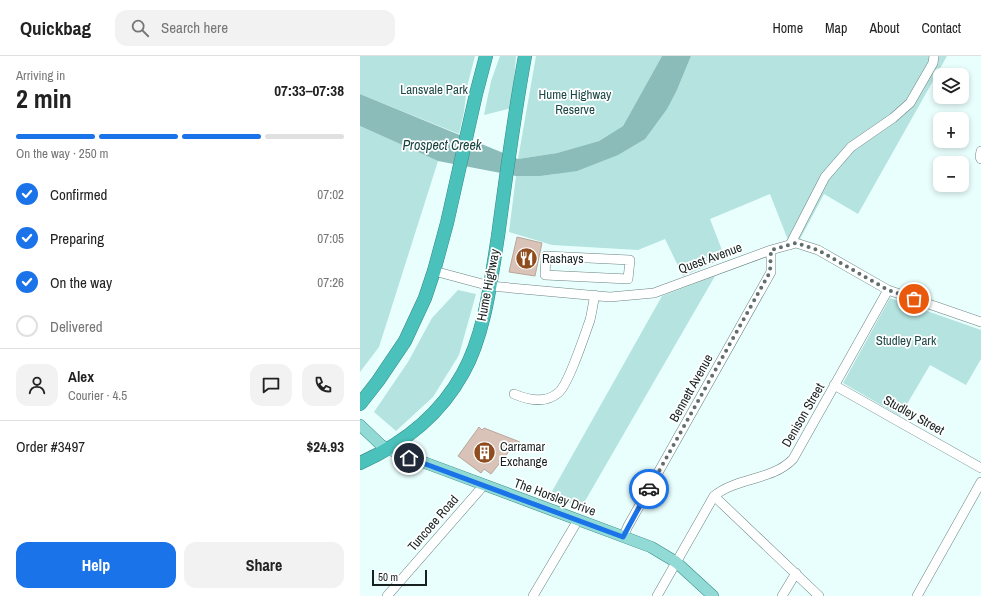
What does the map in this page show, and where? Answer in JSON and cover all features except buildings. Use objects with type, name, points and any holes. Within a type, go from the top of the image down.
[{"type":"highway","points":[[360,404],[378,382],[405,341],[434,271],[456,186],[471,114],[486,56]]},
{"type":"highway","name":"Hume Highway","points":[[360,462],[388,449],[413,432],[443,402],[467,366],[476,343],[490,286],[524,56]]},
{"type":"main road","name":"The Horsley Drive","points":[[360,426],[380,445],[388,449],[651,547],[676,562],[713,596]]},
{"type":"street","points":[[790,245],[825,177],[851,147],[893,118],[910,103],[933,63],[934,56]]},
{"type":"street","points":[[981,151],[981,159]]},
{"type":"street","name":"Quest Avenue","points":[[434,271],[490,286],[610,297],[654,293],[771,250],[796,243],[818,250],[888,290],[981,322]]},
{"type":"street","name":"Bennett Avenue","points":[[623,537],[770,272],[771,250]]},
{"type":"street","points":[[543,291],[546,256],[630,260],[628,279],[545,275]]},
{"type":"street","name":"Denison Street","points":[[714,496],[725,489],[775,472],[787,464],[797,453],[888,290]]},
{"type":"street","points":[[514,394],[538,400],[552,397],[563,389],[590,319],[595,296]]},
{"type":"street","name":"Studley Street","points":[[834,385],[981,468]]},
{"type":"street","points":[[917,596],[981,482]]},
{"type":"street","name":"Tuncoee Road","points":[[387,596],[484,485]]},
{"type":"street","points":[[657,596],[714,496],[819,596]]},
{"type":"street","points":[[533,596],[578,520]]},
{"type":"street","points":[[782,596],[796,573]]},
{"type":"green space","name":"Lansvale Park","points":[[360,56],[475,56],[467,87],[464,112],[459,134],[360,94]]},
{"type":"green space","points":[[500,56],[516,56],[512,108],[484,115],[491,81]]},
{"type":"green space","name":"Hume Highway Reserve","points":[[536,56],[662,56],[623,126],[599,141],[557,153],[518,159]]},
{"type":"green space","points":[[691,56],[947,56],[940,68],[933,68],[933,81],[858,214],[824,194],[799,241],[788,240],[770,194],[710,219],[725,258],[683,276],[665,239],[638,250],[552,245],[509,232],[516,176],[541,176],[556,174],[657,122],[677,90]]},
{"type":"green space","points":[[360,126],[438,161],[379,347],[360,372]]},
{"type":"green space","points":[[715,276],[581,508],[550,495],[662,296]]},
{"type":"green space","points":[[458,290],[476,294],[459,355],[433,397],[396,431],[374,412],[408,362],[432,318]]},
{"type":"green space","name":"Studley Park","points":[[890,298],[981,330],[981,359],[966,385],[930,365],[900,416],[843,383]]},
{"type":"water","name":"Prospect Creek","points":[[662,56],[691,56],[677,90],[667,109],[645,139],[618,155],[577,171],[541,176],[516,176],[438,161],[360,126],[360,94],[518,159],[557,153],[599,141],[623,126]]},
{"type":"way so far","points":[[649,489],[770,272],[772,261],[771,250],[796,243],[818,250],[888,290],[914,299]]},
{"type":"place","name":"Rashays","points":[[526,258]]},
{"type":"place","name":"Carramar Exchange","points":[[484,453]]},
{"type":"route","points":[[409,458],[623,537],[649,489]]}]
